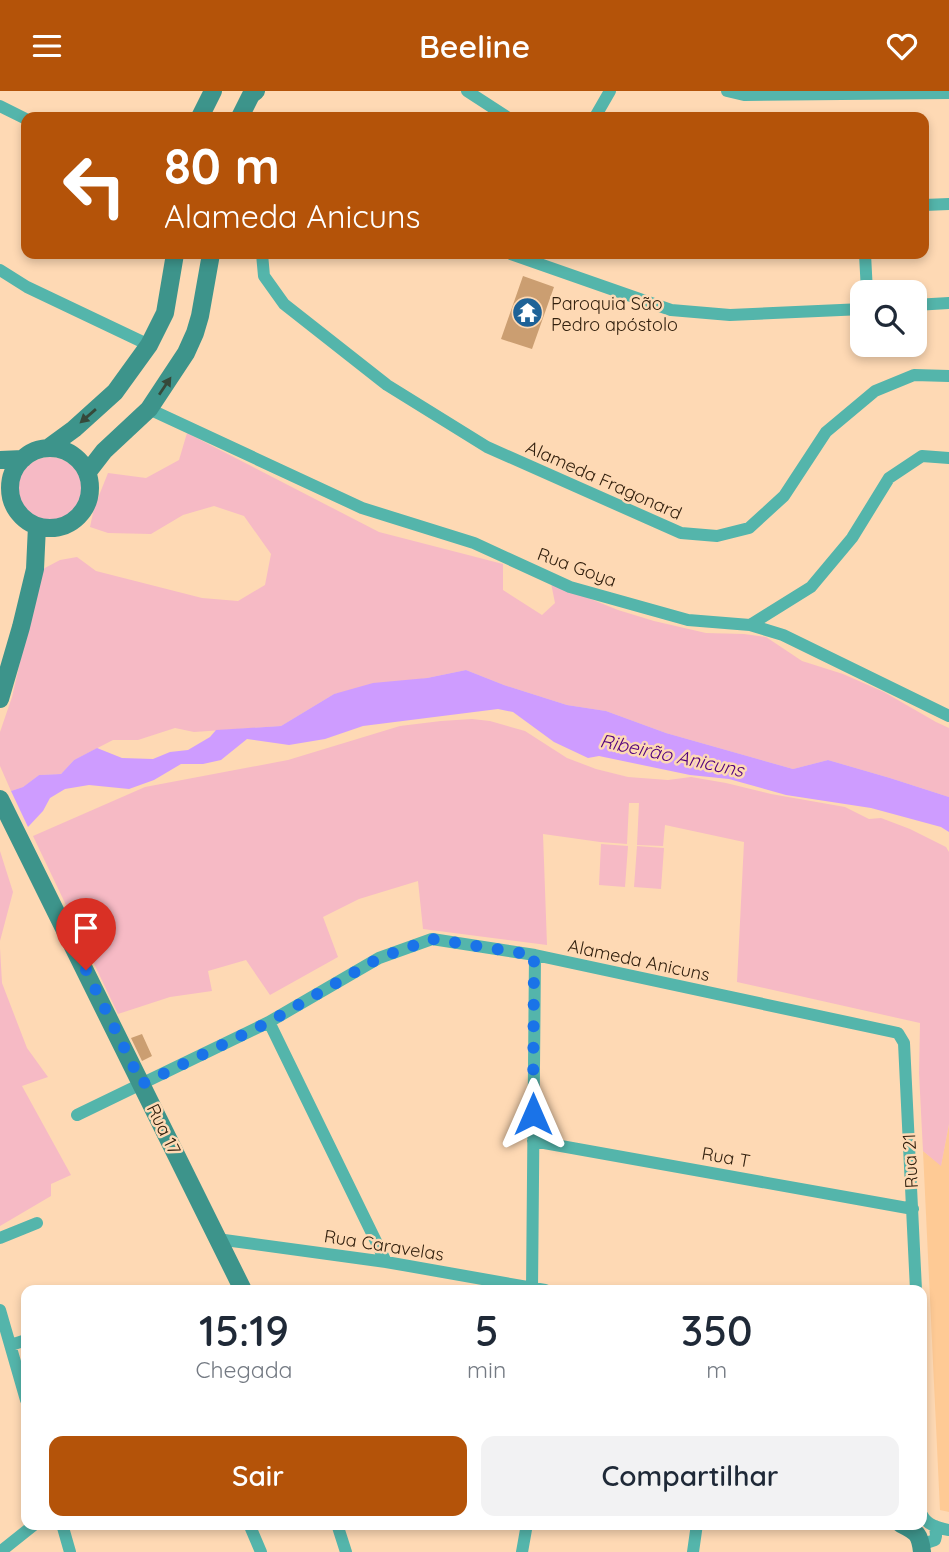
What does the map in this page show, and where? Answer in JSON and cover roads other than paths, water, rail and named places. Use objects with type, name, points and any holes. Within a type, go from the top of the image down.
[{"type":"street","points":[[202,112],[213,91]]},
{"type":"street","points":[[467,91],[499,112]]},
{"type":"street","points":[[598,112],[610,91]]},
{"type":"street","points":[[727,91],[744,95],[949,93]]},
{"type":"street","points":[[242,112],[250,93]]},
{"type":"street","points":[[0,106],[21,117]]},
{"type":"street","points":[[929,205],[949,204]]},
{"type":"street","points":[[48,448],[71,454],[81,463],[90,486],[89,499],[83,512],[74,521],[61,527],[37,526],[7,503],[15,469],[23,459],[48,448],[74,429],[115,392],[149,345],[166,313],[173,259]]},
{"type":"street","points":[[87,473],[104,451],[149,409],[186,353],[200,316],[210,259]]},
{"type":"street","name":"Alameda Fragonard","points":[[262,259],[264,276],[284,304],[387,385],[487,447],[681,533],[717,536],[749,528],[785,496],[826,432],[875,391],[914,375],[949,376]]},
{"type":"street","points":[[533,259],[671,310],[730,315],[850,310]]},
{"type":"street","points":[[865,259],[866,280]]},
{"type":"street","points":[[0,270],[27,287],[149,345]]},
{"type":"street","points":[[927,305],[949,303]]},
{"type":"street","name":"Rua Goya","points":[[149,409],[362,508],[474,543],[570,587],[688,620],[750,625],[783,635],[949,716]]},
{"type":"street","points":[[750,625],[811,587],[852,538],[889,478],[922,456],[949,458]]},
{"type":"street","points":[[0,460],[23,459]]},
{"type":"street","points":[[0,699],[35,569],[37,526]]},
{"type":"street","points":[[35,569],[61,527]]},
{"type":"street","points":[[0,640],[11,639],[21,627]]},
{"type":"street","name":"Rua 17","points":[[0,799],[240,1285]]},
{"type":"street","name":"Alameda Anicuns","points":[[77,1115],[269,1022],[379,958],[432,939],[534,955],[898,1033]]},
{"type":"street","points":[[532,1285],[534,955]]},
{"type":"street","points":[[269,1022],[386,1262]]},
{"type":"street","name":"Rua 21","points":[[898,1033],[904,1043],[916,1285]]},
{"type":"street","name":"Rua T","points":[[533,1141],[913,1209]]},
{"type":"street","points":[[0,1238],[37,1223]]},
{"type":"street","name":"Rua Caravelas","points":[[217,1239],[386,1262],[515,1285]]},
{"type":"street","points":[[0,1310],[21,1382]]},
{"type":"street","points":[[11,1345],[21,1342]]},
{"type":"street","points":[[927,1529],[949,1530]]},
{"type":"street","points":[[0,1552],[28,1530]]},
{"type":"street","points":[[64,1530],[69,1552]]},
{"type":"street","points":[[252,1530],[261,1552]]},
{"type":"street","points":[[339,1530],[346,1552]]},
{"type":"street","points":[[522,1552],[526,1530]]},
{"type":"street","points":[[693,1552],[696,1530]]},
{"type":"water","name":"Ribeirão Anicuns","points":[[466,670],[567,705],[606,711],[666,733],[793,769],[828,760],[949,797],[949,832],[941,827],[871,808],[786,795],[729,779],[690,775],[599,756],[588,758],[554,742],[513,712],[498,709],[363,726],[325,739],[289,745],[247,739],[221,760],[203,764],[181,764],[154,780],[129,789],[89,785],[65,789],[50,798],[43,811],[28,827],[11,791],[23,787],[39,775],[61,774],[74,760],[97,748],[122,758],[153,759],[170,752],[188,750],[210,737],[216,730],[281,726],[334,694],[373,683],[427,678]]},
{"type":"place","name":"Paroquia São Pedro apóstolo","points":[[528,313]]}]
